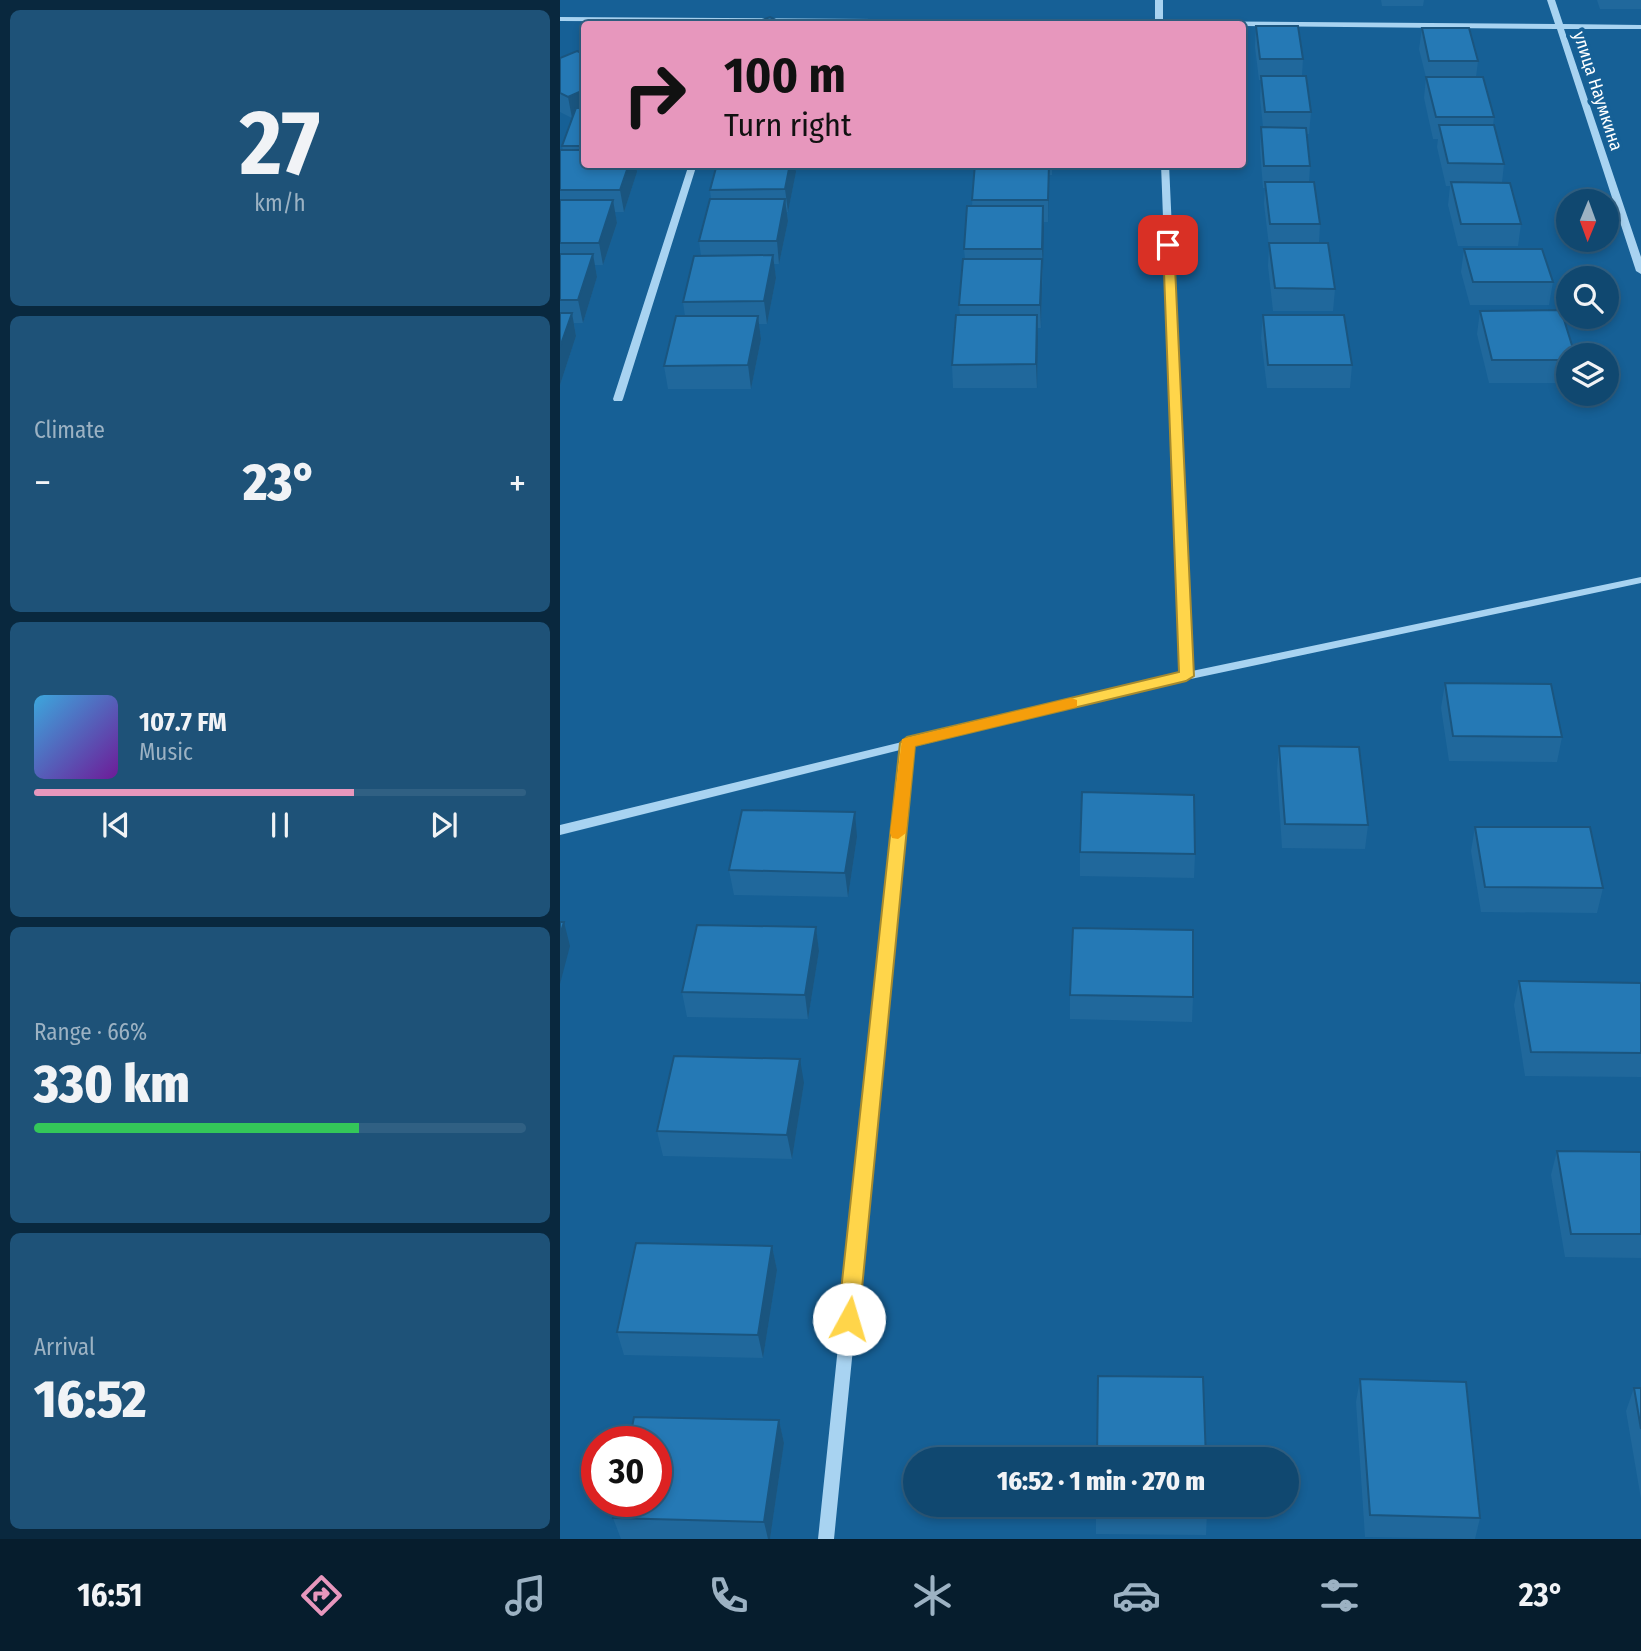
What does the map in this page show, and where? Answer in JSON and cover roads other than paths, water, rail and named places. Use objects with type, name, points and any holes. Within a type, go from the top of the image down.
[{"type":"street","points":[[1159,0],[1159,21]]},
{"type":"street","name":"улица Наумкина","points":[[1551,0],[1641,271]]},
{"type":"street","points":[[560,19],[996,21]]},
{"type":"street","points":[[570,19],[581,24]]},
{"type":"street","points":[[1246,24],[1641,27]]},
{"type":"street","points":[[618,399],[692,168]]},
{"type":"street","points":[[1165,168],[1186,676]]},
{"type":"street","points":[[560,830],[1186,676],[1641,580]]},
{"type":"street","points":[[826,1539],[907,743]]}]
